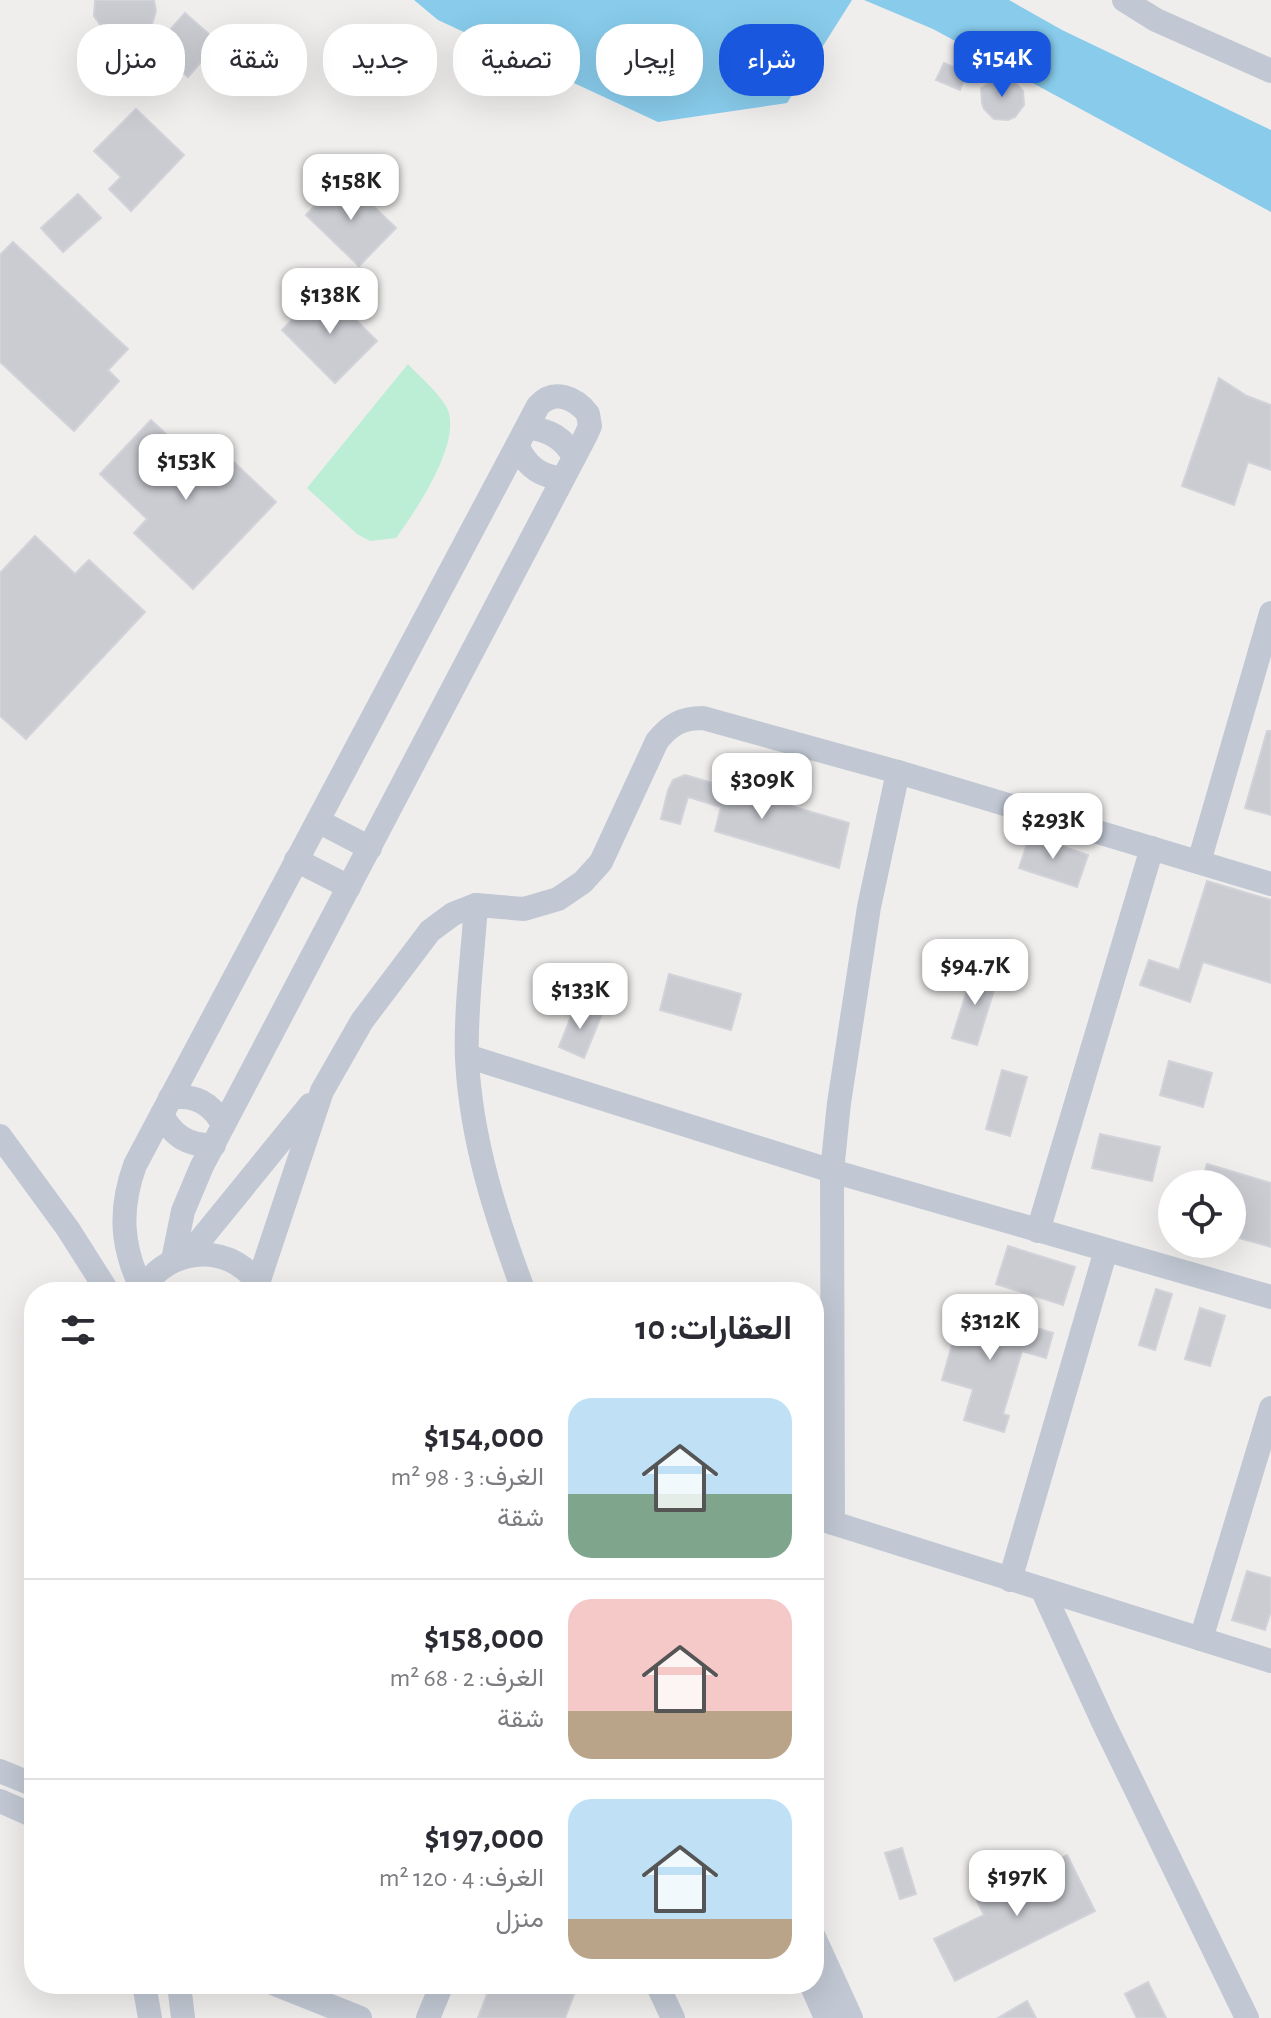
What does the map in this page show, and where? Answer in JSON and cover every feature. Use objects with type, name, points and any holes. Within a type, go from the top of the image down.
[{"type":"street","points":[[1124,0],[1156,20],[1271,71]]},
{"type":"street","points":[[139,1282],[126,1249],[124,1206],[135,1165],[522,437],[544,400],[559,395],[570,399],[583,407],[590,426],[196,1177],[183,1211],[180,1257]]},
{"type":"street","points":[[522,437],[544,430],[559,437],[569,468]]},
{"type":"street","points":[[522,437],[522,456],[535,471],[544,475],[569,468]]},
{"type":"street","points":[[1199,862],[1271,613]]},
{"type":"street","points":[[148,1282],[155,1272],[180,1257],[322,1091],[362,1021],[430,931],[453,914],[476,905],[524,909],[558,899],[583,882],[601,862],[657,741],[669,726],[688,718],[703,718],[898,772],[1271,884]]},
{"type":"street","points":[[898,772],[869,907],[839,1103],[832,1171],[824,1520],[1271,1661]]},
{"type":"street","points":[[318,821],[370,848]]},
{"type":"street","points":[[1038,1231],[1152,848]]},
{"type":"street","points":[[296,860],[349,887]]},
{"type":"street","points":[[476,905],[467,1056],[481,1156],[521,1282]]},
{"type":"street","points":[[467,1056],[832,1171],[1271,1297]]},
{"type":"street","points":[[263,1282],[322,1091]]},
{"type":"street","points":[[166,1106],[181,1096],[202,1101],[211,1107],[219,1135]]},
{"type":"street","points":[[166,1106],[173,1132],[182,1139],[192,1143],[219,1135]]},
{"type":"street","points":[[0,1136],[68,1229],[102,1282]]},
{"type":"street","points":[[1010,1580],[1106,1250]]},
{"type":"street","points":[[180,1257],[208,1253],[227,1258],[245,1268],[256,1282]]},
{"type":"street","points":[[1201,1639],[1271,1408]]},
{"type":"street","points":[[1042,1589],[1247,2018]]},
{"type":"street","points":[[0,1771],[24,1781]]},
{"type":"street","points":[[0,1801],[24,1812]]},
{"type":"street","points":[[824,1959],[851,2018]]},
{"type":"street","points":[[146,1994],[150,2018]]},
{"type":"street","points":[[180,1994],[183,2018]]},
{"type":"street","points":[[300,1994],[360,2018]]},
{"type":"street","points":[[428,2018],[438,1994]]},
{"type":"street","points":[[662,1994],[673,2018]]},
{"type":"street","points":[[815,1994],[826,2018]]},
{"type":"green space","points":[[408,364],[446,406],[450,420],[449,437],[435,475],[396,538],[370,541],[357,534],[307,488]]},
{"type":"water","points":[[414,0],[852,0],[824,44],[824,24],[719,24],[719,96],[791,96],[787,103],[658,122],[602,96],[703,96],[703,24],[596,24],[596,93],[580,86],[580,24],[453,24],[453,27],[438,20]]},
{"type":"water","points":[[864,0],[1009,0],[1062,30],[1271,130],[1271,212],[933,29]]},
{"type":"building","points":[[95,0],[154,0],[156,11],[152,24],[100,24],[94,16]]},
{"type":"building","points":[[185,13],[201,27],[201,62],[188,77],[185,74],[185,24],[175,24]]},
{"type":"building","points":[[944,63],[967,73],[960,90],[936,80]]},
{"type":"building","points":[[999,77],[1013,80],[1023,91],[1024,105],[1015,117],[1008,120],[994,119],[982,103],[981,88]]},
{"type":"building","points":[[136,109],[184,155],[131,211],[109,189],[121,177],[94,151]]},
{"type":"building","points":[[343,177],[396,228],[359,266],[306,215]]},
{"type":"building","points":[[78,194],[101,218],[63,252],[41,228]]},
{"type":"building","points":[[13,242],[128,349],[108,370],[119,381],[74,431],[0,362],[0,255]]},
{"type":"building","points":[[324,288],[377,341],[335,383],[282,330]]},
{"type":"building","points":[[1219,378],[1247,396],[1271,405],[1271,470],[1248,462],[1234,505],[1182,486]]},
{"type":"building","points":[[151,420],[199,465],[217,446],[276,502],[193,589],[134,533],[147,519],[100,474]]},
{"type":"building","points":[[35,536],[75,574],[89,560],[145,612],[26,739],[0,716],[0,573]]},
{"type":"building","points":[[1267,731],[1271,731],[1271,815],[1245,808]]},
{"type":"building","points":[[685,775],[849,823],[839,868],[715,831],[721,807],[688,797],[680,824],[661,819],[673,780]]},
{"type":"building","points":[[1030,835],[1088,855],[1077,887],[1019,868]]},
{"type":"building","points":[[1207,881],[1271,900],[1271,983],[1203,962],[1190,1002],[1140,985],[1149,960],[1179,970]]},
{"type":"building","points":[[974,969],[998,977],[977,1045],[952,1038]]},
{"type":"building","points":[[669,974],[741,994],[731,1030],[660,1010]]},
{"type":"building","points":[[576,1004],[602,1014],[584,1058],[559,1047]]},
{"type":"building","points":[[1169,1061],[1212,1073],[1203,1107],[1160,1095]]},
{"type":"building","points":[[1002,1070],[1027,1077],[1010,1136],[986,1129]]},
{"type":"building","points":[[1100,1134],[1160,1147],[1152,1181],[1092,1168]]},
{"type":"building","points":[[1207,1164],[1227,1170],[1205,1170]]},
{"type":"building","points":[[1246,1176],[1271,1183],[1271,1247],[1246,1240]]},
{"type":"building","points":[[1008,1246],[1075,1267],[1063,1305],[996,1284]]},
{"type":"building","points":[[1156,1289],[1172,1294],[1155,1350],[1139,1345]]},
{"type":"building","points":[[963,1306],[1053,1333],[1046,1358],[1022,1351],[1003,1414],[1009,1416],[1004,1432],[964,1420],[973,1389],[942,1380]]},
{"type":"building","points":[[1200,1308],[1225,1316],[1210,1366],[1185,1359]]},
{"type":"building","points":[[1247,1571],[1271,1578],[1271,1611],[1265,1630],[1232,1620]]},
{"type":"building","points":[[902,1848],[916,1894],[900,1899],[885,1853]]},
{"type":"building","points":[[1067,1855],[1095,1911],[955,1981],[934,1939],[984,1915],[977,1901]]},
{"type":"building","points":[[1148,1982],[1166,2018],[1137,2018],[1125,1994]]},
{"type":"building","points":[[487,1994],[574,1994],[565,2018],[478,2018]]},
{"type":"building","points":[[1027,2001],[1036,2018],[998,2018]]}]
